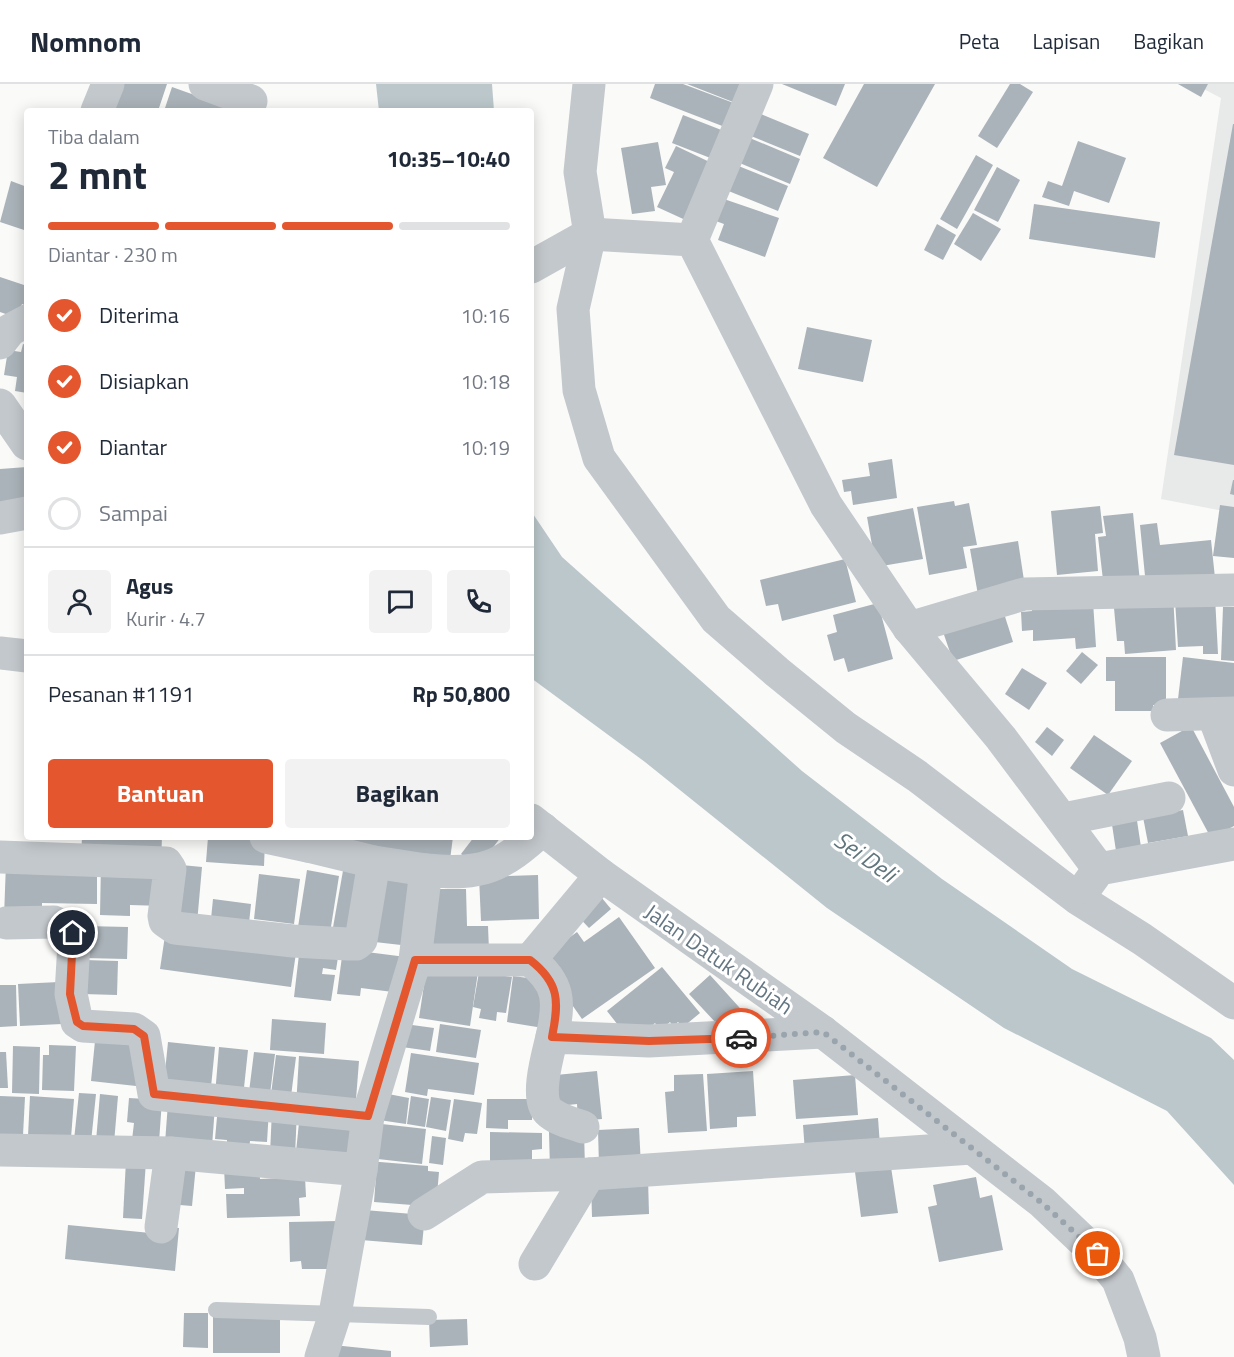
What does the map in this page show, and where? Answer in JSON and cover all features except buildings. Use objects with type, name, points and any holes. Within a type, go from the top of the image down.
[{"type":"street","points":[[98,108],[108,84]]},
{"type":"street","points":[[205,84],[252,99]]},
{"type":"street","points":[[589,84],[580,172],[590,234],[573,309],[579,390],[599,458],[716,619],[777,672],[846,728],[917,776],[1077,898],[1143,939],[1234,1003]]},
{"type":"street","points":[[757,84],[692,240],[826,505],[909,628],[1001,738],[1064,819],[1099,869]]},
{"type":"street","points":[[534,265],[590,234],[692,240]]},
{"type":"street","points":[[0,343],[10,330],[24,323]]},
{"type":"street","points":[[0,405],[24,440]]},
{"type":"street","points":[[0,518],[24,514]]},
{"type":"street","points":[[909,628],[1024,594],[1234,590]]},
{"type":"street","points":[[0,653],[24,656]]},
{"type":"street","points":[[1167,715],[1224,714],[1234,770]]},
{"type":"street","points":[[1064,819],[1169,798]]},
{"type":"street","name":"Jalan Datuk Rubiah","points":[[537,825],[601,875],[823,1032],[1042,1203],[1098,1254],[1118,1280],[1140,1338],[1144,1357]]},
{"type":"street","points":[[309,841],[374,862],[456,873],[490,867],[513,855],[525,840]]},
{"type":"street","points":[[1077,898],[1099,869],[1234,844]]},
{"type":"street","points":[[0,857],[166,863],[170,869],[164,916],[165,921],[174,928],[293,942],[348,944],[356,944],[361,940],[374,862]]},
{"type":"street","points":[[321,1357],[335,1314],[361,1170],[368,1116],[415,960],[426,870]]},
{"type":"street","points":[[530,960],[601,875]]},
{"type":"street","points":[[6,924],[54,922],[70,929],[74,943],[70,994],[77,1022],[83,1026],[134,1029],[144,1036],[154,1094],[368,1116]]},
{"type":"street","points":[[415,960],[530,960],[551,979],[557,995],[552,1037],[543,1077],[543,1103],[547,1110],[556,1117],[583,1127]]},
{"type":"street","points":[[552,1037],[649,1041],[823,1032]]},
{"type":"street","points":[[424,1214],[482,1177],[589,1174],[972,1148]]},
{"type":"street","points":[[0,1150],[171,1153],[361,1170]]},
{"type":"street","points":[[161,1227],[171,1153]]},
{"type":"street","points":[[535,1264],[589,1174]]},
{"type":"lane","points":[[216,1310],[429,1317]]},
{"type":"shaded area","points":[[1194,84],[1234,84],[1234,513],[1161,499],[1221,98]]},
{"type":"water","points":[[376,84],[492,84],[494,108],[379,108]]},
{"type":"water","name":"Sei Deli","points":[[534,515],[562,557],[802,771],[942,879],[1072,969],[1211,1038],[1234,1060],[1234,1185],[1167,1111],[1004,1028],[827,908],[645,762],[534,680]]},
{"type":"way so far","points":[[741,1038],[823,1032],[1042,1203],[1098,1254]]},
{"type":"route","points":[[73,933],[70,994],[77,1022],[83,1026],[134,1029],[144,1036],[154,1094],[368,1116],[415,960],[530,960],[551,979],[557,995],[552,1037],[620,1041],[741,1038]]}]
